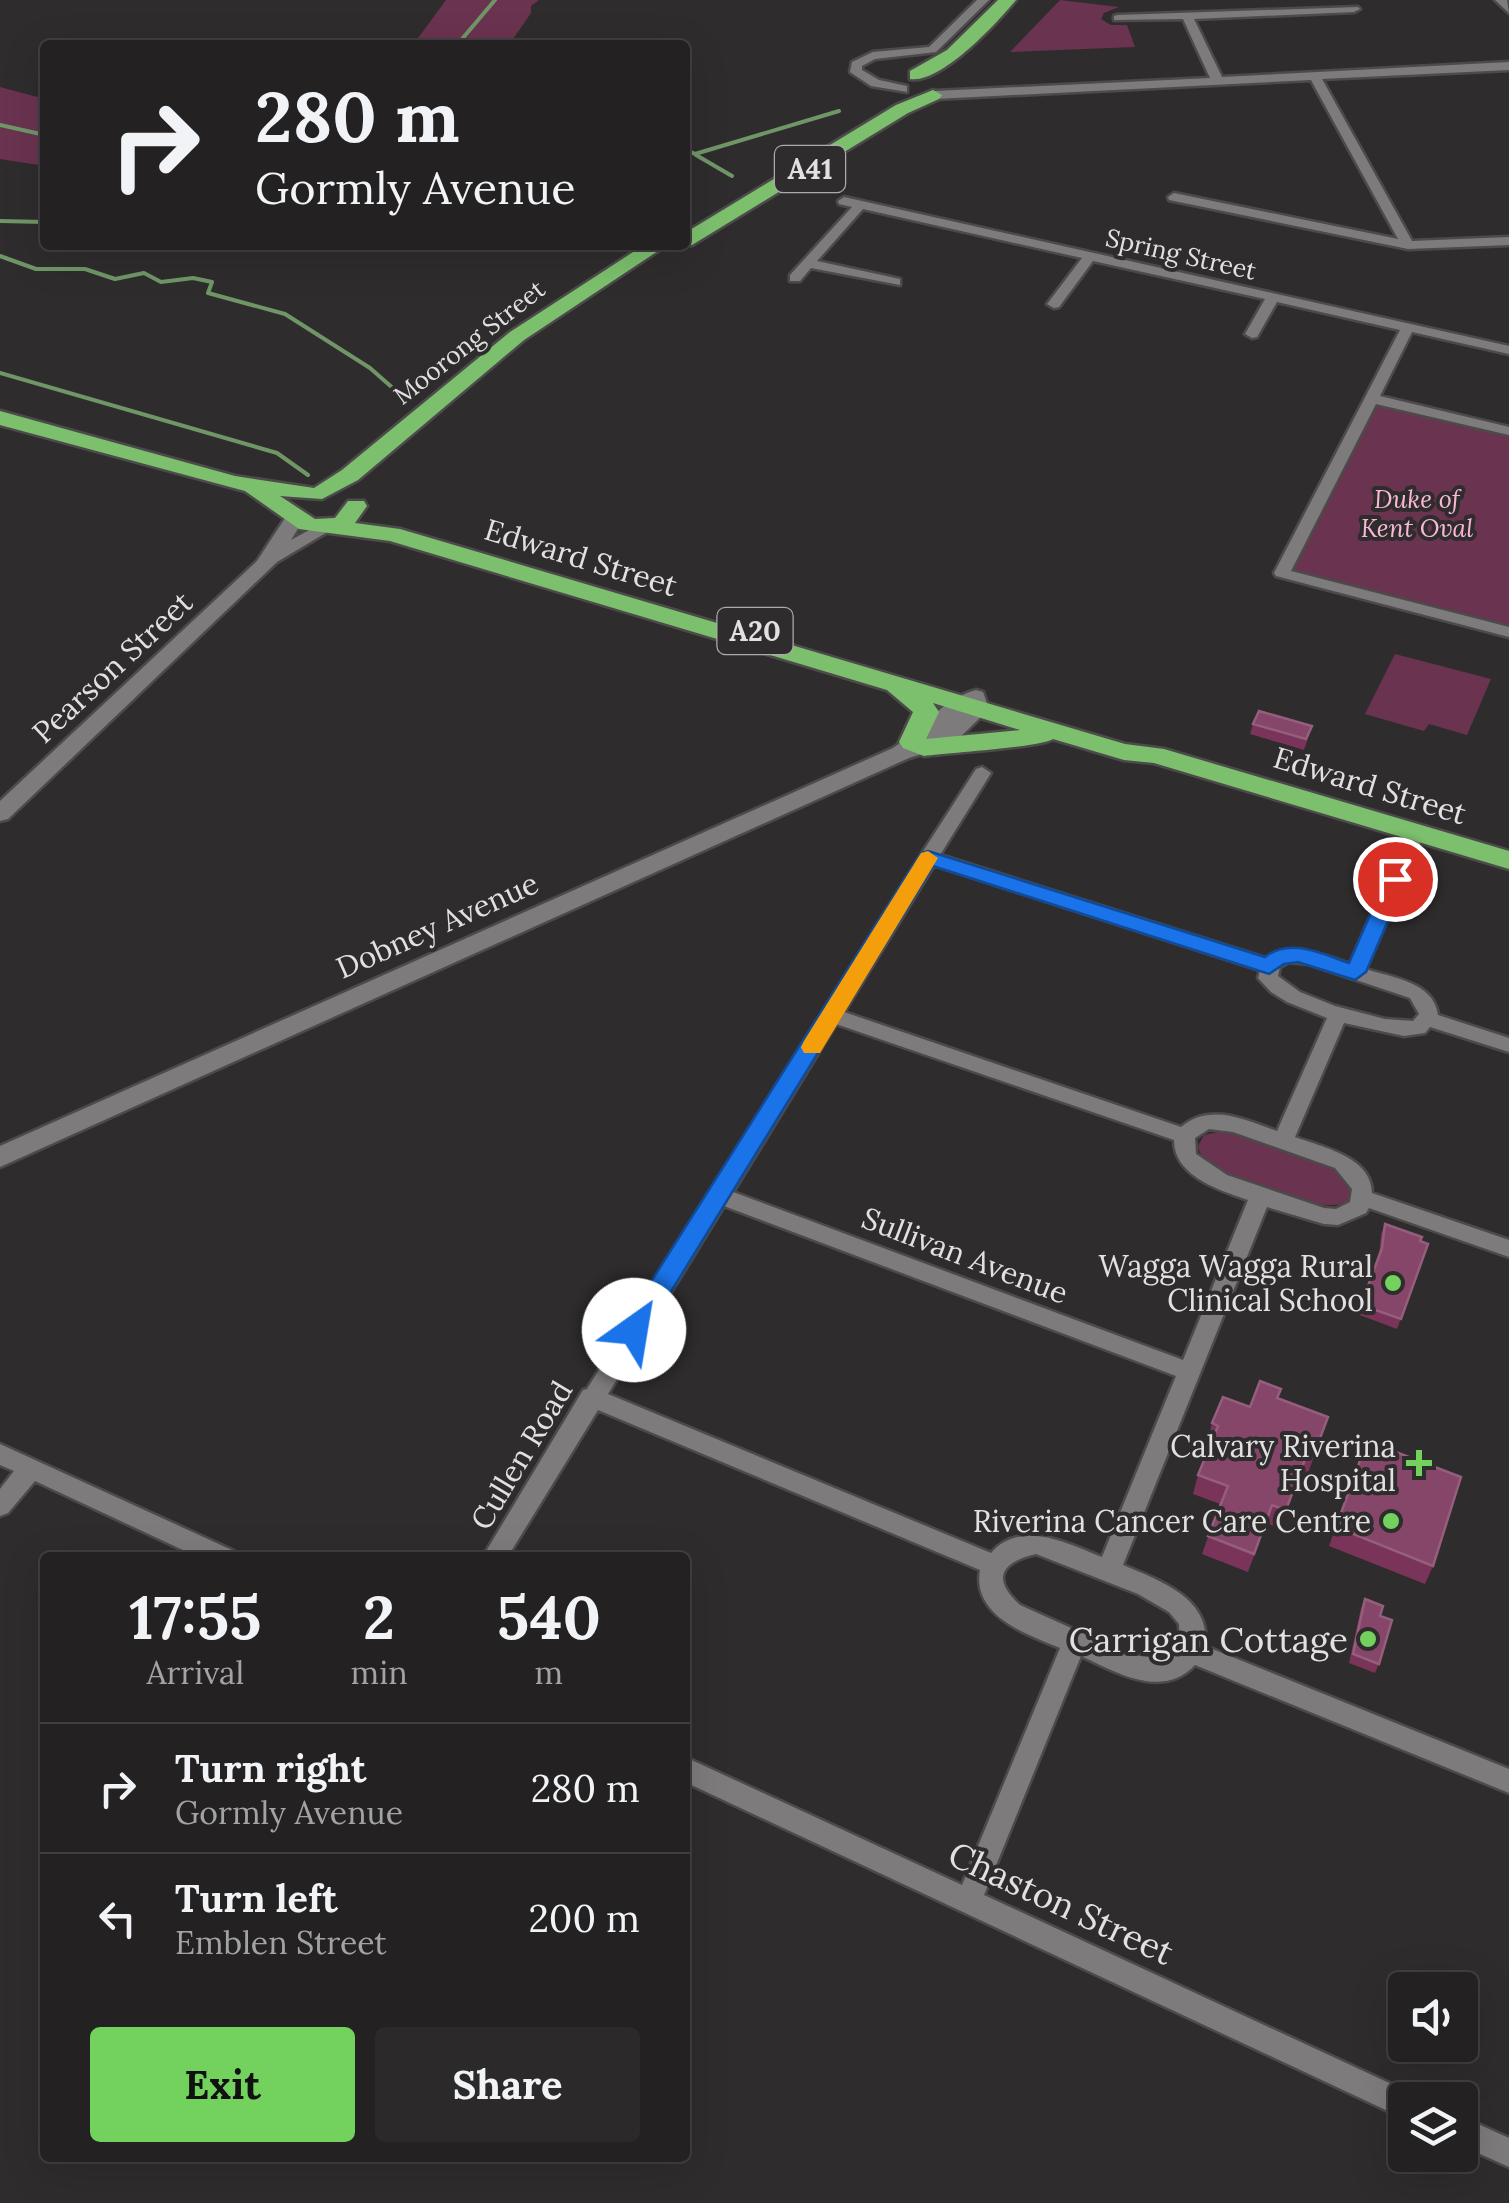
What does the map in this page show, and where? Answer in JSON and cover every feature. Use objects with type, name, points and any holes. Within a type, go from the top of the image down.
[{"type":"highway","name":"A41","points":[[690,226],[850,132],[908,83],[945,61],[1008,0]]},
{"type":"highway","name":"A41","points":[[690,238],[940,88],[1023,0]]},
{"type":"highway","points":[[908,83],[940,88]]},
{"type":"highway","name":"Moorong Street","points":[[293,516],[297,502],[350,475],[517,336],[650,250]]},
{"type":"highway","name":"Moorong Street","points":[[329,527],[350,518],[354,503],[374,470],[502,363],[592,298],[670,250]]},
{"type":"highway","name":"A20","points":[[0,418],[234,483],[336,492],[354,503]]},
{"type":"highway","name":"A20","points":[[234,483],[306,526],[329,527]]},
{"type":"highway","name":"Edward Street","points":[[354,503],[410,529],[1124,752],[1155,755],[1509,860]]},
{"type":"highway","name":"Edward Street","points":[[329,527],[392,534],[890,683],[1131,742],[1155,755]]},
{"type":"highway","points":[[890,683],[917,699],[926,712],[912,748],[988,739],[1080,738]]},
{"type":"street","points":[[908,83],[867,79],[856,72],[858,62],[873,56],[932,50],[983,0]]},
{"type":"street","points":[[1134,0],[1118,18],[1354,9]]},
{"type":"street","points":[[1502,0],[1509,10]]},
{"type":"street","points":[[1186,16],[1216,79]]},
{"type":"street","points":[[940,88],[1509,66]]},
{"type":"street","points":[[1314,75],[1408,245]]},
{"type":"street","points":[[1174,197],[1408,245],[1509,241]]},
{"type":"street","name":"Spring Street","points":[[844,201],[1509,350]]},
{"type":"street","points":[[795,278],[862,204]]},
{"type":"street","points":[[1054,304],[1090,256]]},
{"type":"street","points":[[808,263],[895,282]]},
{"type":"street","points":[[1252,334],[1273,298]]},
{"type":"street","points":[[1408,327],[1282,573],[1509,632]]},
{"type":"street","points":[[1372,399],[1509,431]]},
{"type":"street","name":"Pearson Street","points":[[265,565],[293,516]]},
{"type":"street","name":"Pearson Street","points":[[0,814],[265,565],[329,527]]},
{"type":"street","name":"Dobney Avenue","points":[[0,1157],[912,748],[945,739],[971,703]]},
{"type":"street","name":"Cullen Road","points":[[498,1552],[982,773]]},
{"type":"street","points":[[1355,972],[1416,832]]},
{"type":"street","points":[[928,858],[1269,966]]},
{"type":"street","points":[[1298,954],[1355,972],[1417,993],[1428,1008],[1427,1019],[1418,1028],[1396,1031],[1338,1012],[1280,992],[1268,978],[1269,966],[1278,958],[1298,954]]},
{"type":"street","points":[[1283,1142],[1338,1012]]},
{"type":"street","points":[[832,1015],[1185,1136]]},
{"type":"street","points":[[1427,1019],[1509,1045]]},
{"type":"street","points":[[1221,1121],[1342,1162],[1360,1180],[1363,1198],[1350,1213],[1324,1216],[1261,1195],[1197,1171],[1183,1152],[1185,1136],[1196,1125],[1221,1121]]},
{"type":"street","name":"Sullivan Avenue","points":[[718,1195],[1190,1372]]},
{"type":"street","points":[[1108,1572],[1261,1195]]},
{"type":"street","points":[[1363,1198],[1509,1249]]},
{"type":"street","points":[[591,1397],[994,1564]]},
{"type":"street","points":[[0,1454],[213,1552]]},
{"type":"street","points":[[0,1506],[31,1468]]},
{"type":"street","points":[[1036,1544],[1108,1572],[1179,1605],[1194,1630],[1190,1651],[1176,1667],[1146,1671],[1074,1642],[1005,1610],[990,1586],[994,1564],[1008,1550],[1036,1544]]},
{"type":"street","points":[[968,1902],[1074,1642]]},
{"type":"street","points":[[1190,1651],[1509,1781]]},
{"type":"street","name":"Chaston Street","points":[[690,1772],[1388,2097]]},
{"type":"street","points":[[1478,2138],[1509,2153]]},
{"type":"green space","points":[[446,0],[539,0],[531,6],[531,13],[512,40],[417,40]]},
{"type":"green space","points":[[1060,0],[1119,7],[1104,13],[1101,19],[1111,25],[1127,25],[1135,47],[1010,52]]},
{"type":"green space","points":[[0,87],[40,98],[40,165],[0,159]]},
{"type":"green space","name":"Duke of Kent Oval","points":[[1372,399],[1509,431],[1509,632],[1282,573]]},
{"type":"green space","points":[[1395,654],[1491,679],[1467,735],[1429,724],[1424,731],[1365,714]]},
{"type":"green space","points":[[1224,1131],[1275,1143],[1330,1166],[1354,1186],[1353,1200],[1338,1205],[1293,1200],[1266,1193],[1220,1172],[1205,1159],[1198,1146],[1204,1135]]},
{"type":"building","points":[[1259,711],[1312,726],[1306,739],[1253,724]]},
{"type":"building","name":"Wagga Wagga Rural Clinical School","points":[[1385,1224],[1422,1237],[1420,1241],[1428,1244],[1401,1319],[1361,1305],[1382,1248]]},
{"type":"building","points":[[1260,1381],[1281,1389],[1277,1398],[1328,1417],[1313,1457],[1307,1454],[1286,1510],[1272,1505],[1254,1554],[1208,1536],[1228,1486],[1198,1475],[1218,1426],[1212,1423],[1223,1397],[1250,1407]]},
{"type":"building","name":"Riverina Cancer Care Centre","points":[[1367,1441],[1461,1477],[1433,1566],[1336,1527]]},
{"type":"building","name":"Carrigan Cottage","points":[[1365,1599],[1383,1606],[1380,1616],[1392,1620],[1379,1664],[1353,1654]]},
{"type":"waterway","points":[[461,40],[495,0]]},
{"type":"waterway","points":[[690,152],[695,154],[839,111]]},
{"type":"waterway","points":[[0,125],[40,134]]},
{"type":"waterway","points":[[696,155],[732,176]]},
{"type":"waterway","points":[[0,221],[40,222]]},
{"type":"waterway","points":[[0,256],[36,269],[85,269],[115,279],[144,273],[161,282],[193,278],[212,282],[208,293],[285,314],[370,368],[403,397]]},
{"type":"waterway","points":[[0,373],[277,453],[308,475]]},
{"type":"slow traffic","points":[[812,1047],[928,858]]},
{"type":"place","name":"Wagga Wagga Rural Clinical School","points":[[1393,1283]]},
{"type":"place","name":"Calvary Riverina Hospital","points":[[1419,1463]]},
{"type":"place","name":"Riverina Cancer Care Centre","points":[[1391,1521]]},
{"type":"place","name":"Carrigan Cottage","points":[[1368,1639]]},
{"type":"route","points":[[634,1330],[928,858],[1269,966],[1278,958],[1298,954],[1355,972],[1395,879]]}]
